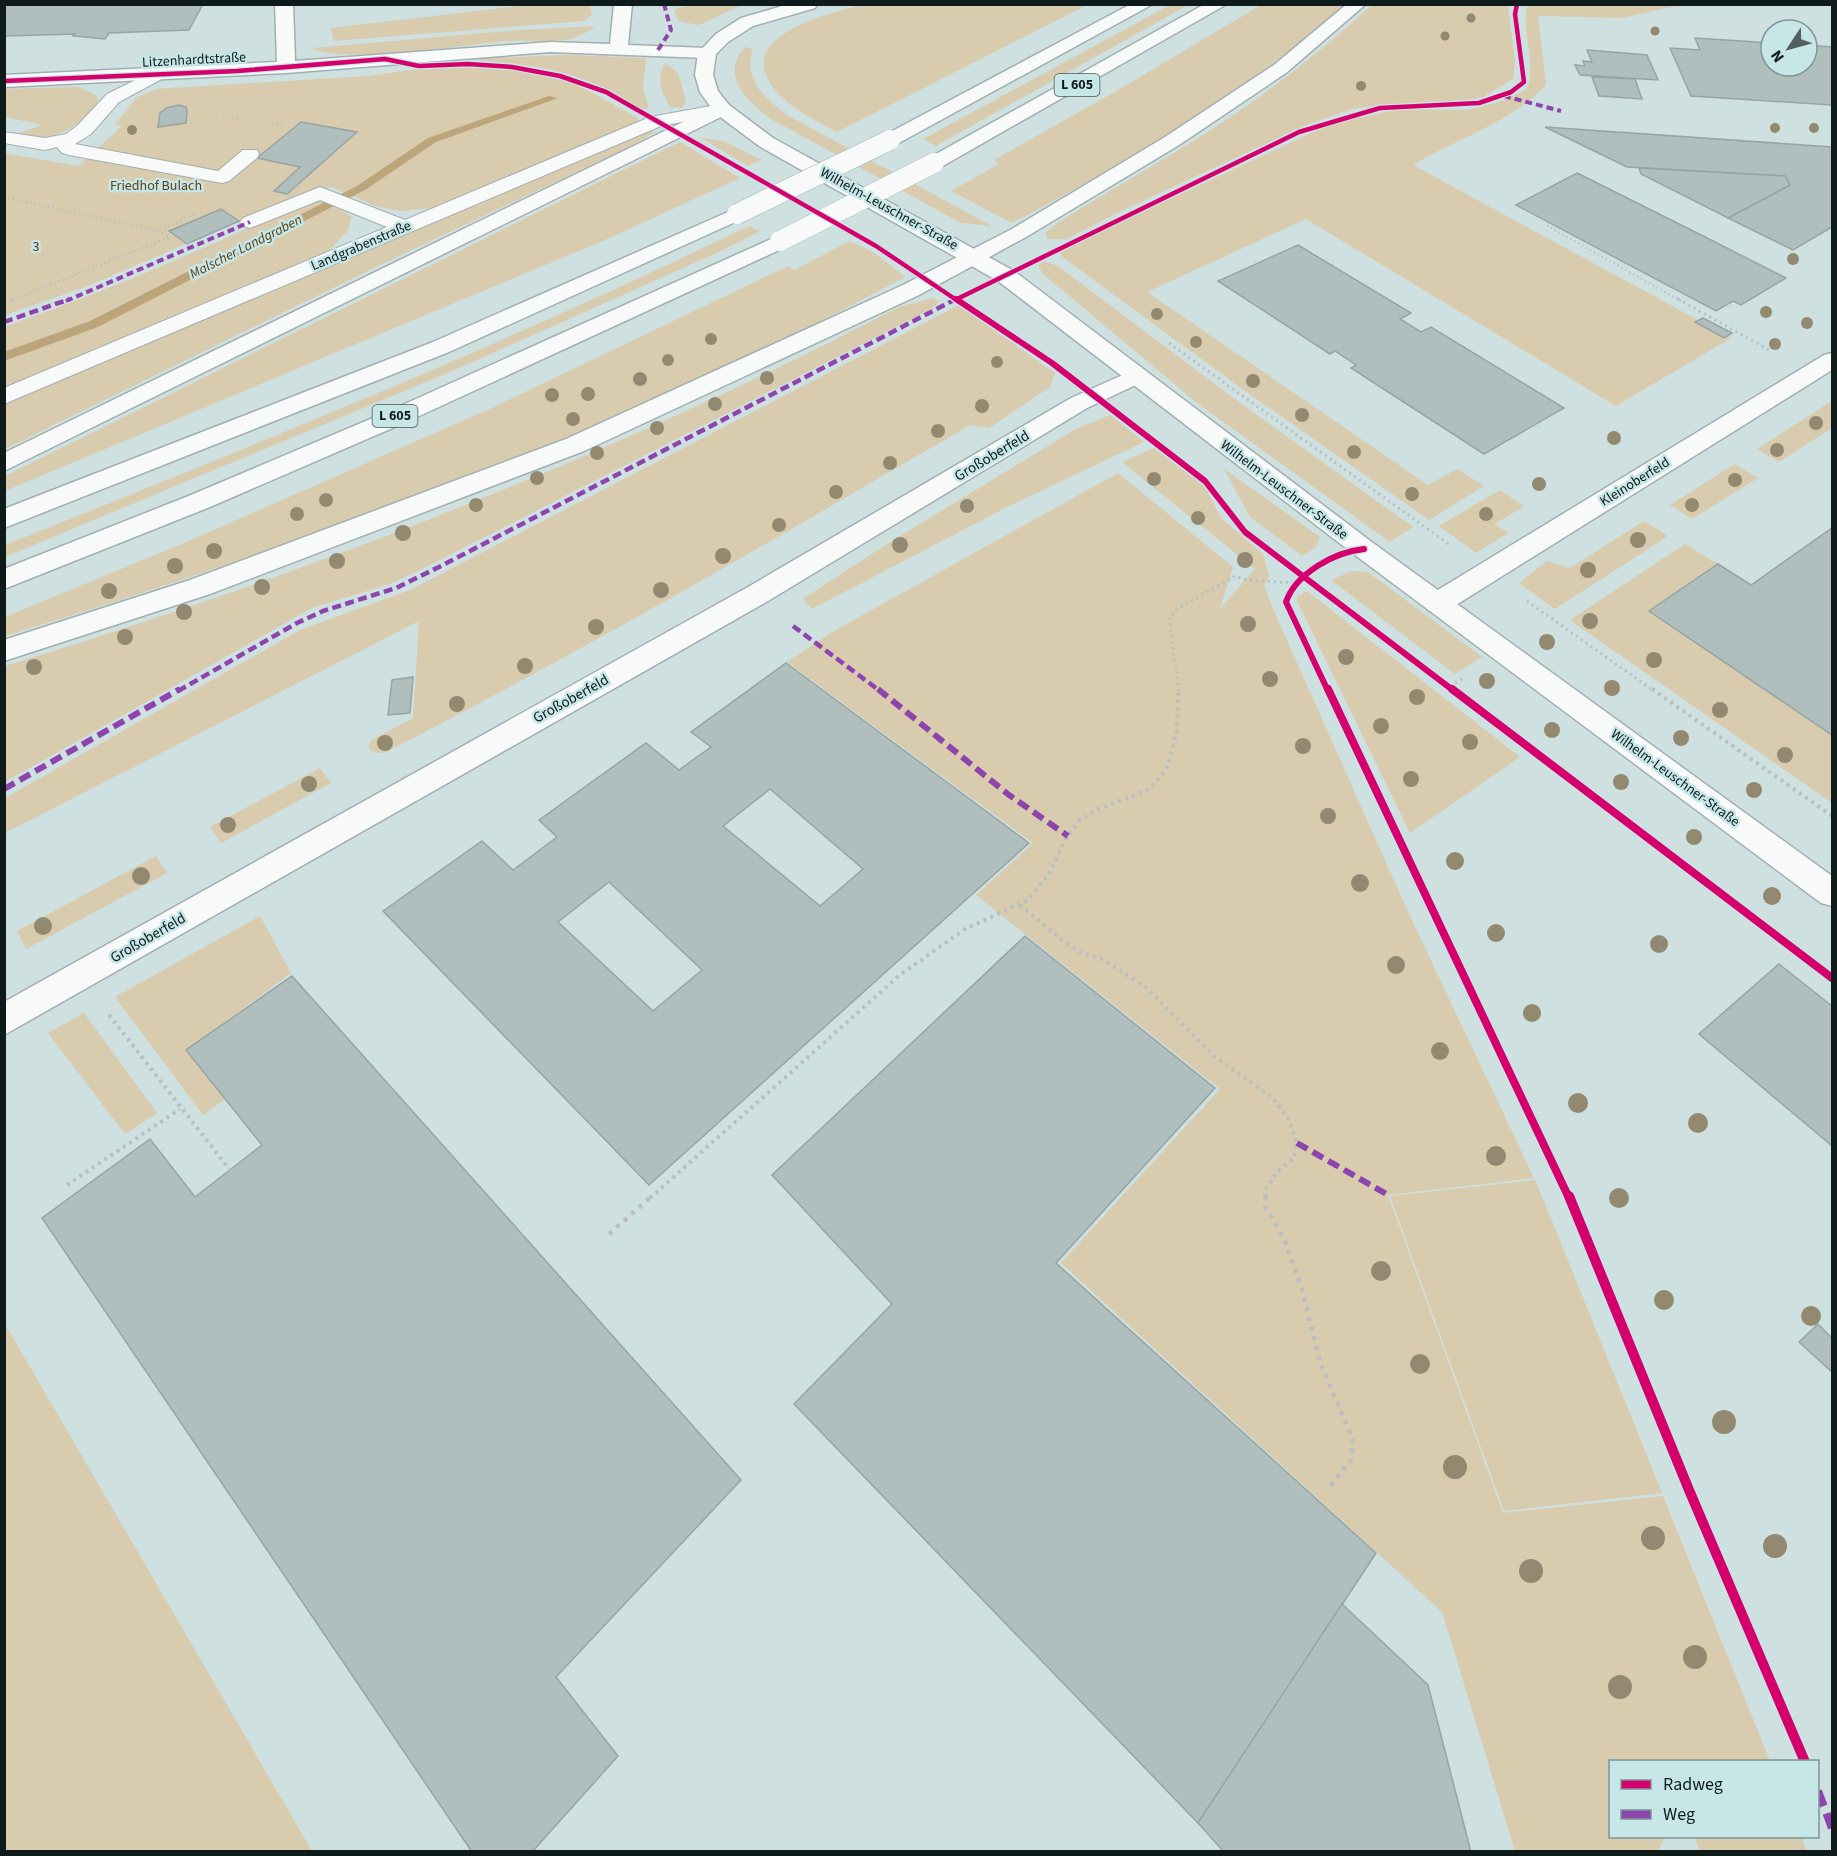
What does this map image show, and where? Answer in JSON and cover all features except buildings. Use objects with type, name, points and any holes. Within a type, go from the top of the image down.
[{"type":"main road","points":[[284,4],[286,68]]},
{"type":"main road","points":[[619,48],[623,5],[639,4]]},
{"type":"main road","points":[[4,463],[722,109],[709,92],[704,75],[707,53],[722,38],[747,22],[809,4]]},
{"type":"main road","name":"L 605","points":[[4,519],[441,347],[737,214],[890,140],[1145,4]]},
{"type":"main road","name":"L 605","points":[[4,580],[96,544],[467,385],[780,242],[934,163],[1219,4]]},
{"type":"main road","points":[[4,651],[200,587],[575,446],[715,383],[976,257],[1172,141],[1280,69],[1358,4]]},
{"type":"main road","name":"Litzenhardtstraße","points":[[4,81],[154,76],[286,68],[550,47],[707,53]]},
{"type":"main road","name":"Wilhelm-Leuschner-Straße","points":[[722,109],[766,142],[976,257],[1045,304],[1136,376],[1437,603],[1833,894]]},
{"type":"main road","name":"Kleinoberfeld","points":[[1437,603],[1833,360]]},
{"type":"main road","name":"Großoberfeld","points":[[4,1020],[758,594],[1079,404],[1136,376]]},
{"type":"lane","points":[[4,137],[45,144],[62,141],[84,130],[113,98],[154,76]]},
{"type":"lane","name":"Landgrabenstraße","points":[[4,397],[656,121],[722,109]]},
{"type":"lane","points":[[62,141],[69,149],[222,177],[250,154]]},
{"type":"lane","points":[[250,222],[320,193],[405,227]]},
{"type":"path","points":[[4,197],[159,231],[169,237],[4,303]]},
{"type":"path","points":[[1549,222],[1546,225],[1810,373]]},
{"type":"path","points":[[1160,336],[1487,572],[1833,816]]},
{"type":"path","points":[[609,1234],[900,975],[965,929],[1028,900],[1050,872],[1065,840],[1080,820],[1098,809],[1146,791],[1167,768],[1177,731],[1179,693],[1169,618],[1177,609],[1235,576],[1247,580],[1295,583]]},
{"type":"path","points":[[1020,905],[1066,944],[1080,952],[1104,960],[1147,988],[1162,1007],[1214,1056],[1273,1098],[1290,1122],[1297,1143],[1294,1158],[1276,1173],[1266,1189],[1265,1206],[1284,1239],[1302,1289],[1309,1326],[1320,1362],[1353,1440],[1351,1460],[1327,1490]]},
{"type":"path","points":[[80,977],[180,1110],[230,1170]]},
{"type":"path","points":[[67,1185],[180,1110]]},
{"type":"green space","points":[[536,4],[590,5],[592,15],[584,21],[334,41],[331,28]]},
{"type":"green space","points":[[699,4],[742,5],[699,25],[678,21],[674,9]]},
{"type":"green space","points":[[1373,4],[1508,5],[1515,62],[1513,79],[1483,97],[1469,100],[1379,105],[1352,109],[1306,125],[1115,214],[1067,239],[1048,239],[1045,233],[1056,224],[1197,139],[1258,98],[1317,53]]},
{"type":"green space","points":[[864,5],[1087,5],[837,132],[800,111],[776,91],[770,83],[764,66],[767,51],[793,28],[831,13]]},
{"type":"green space","points":[[1170,5],[1188,5],[936,146],[923,139]]},
{"type":"green space","points":[[1261,5],[1343,5],[1267,68],[1226,97],[1142,150],[1012,223],[951,191],[999,164],[994,160]]},
{"type":"green space","points":[[1530,5],[1680,5],[1622,18],[1538,16],[1546,85],[1532,98],[1500,120],[1413,165],[1731,338],[1616,406],[1306,219],[1147,292],[1428,485],[1457,469],[1484,486],[1429,520],[1245,391],[1061,256],[1060,252],[1079,242],[1328,125],[1398,109],[1469,110],[1502,101],[1526,90],[1529,82],[1530,61],[1526,17],[1527,7]]},
{"type":"green space","points":[[596,26],[576,37],[555,41],[507,41],[375,54],[326,53],[312,48],[520,30]]},
{"type":"green space","points":[[745,47],[753,49],[750,60],[753,79],[764,95],[787,115],[992,226],[961,223],[771,119],[746,96],[736,78],[735,68]]},
{"type":"green space","points":[[567,55],[646,58],[643,89],[649,109],[643,109],[580,78],[553,70],[469,59]]},
{"type":"green space","points":[[666,63],[678,73],[686,102],[682,108],[670,107],[662,90],[660,79]]},
{"type":"green space","points":[[433,67],[489,68],[545,75],[595,94],[638,118],[638,123],[436,208],[399,211],[375,206],[332,187],[315,189],[85,287],[5,315],[4,153],[78,166],[122,126],[115,124],[136,98],[156,89],[368,76]]},
{"type":"green space","points":[[80,87],[97,96],[98,101],[83,119],[64,132],[42,137],[30,136],[19,133],[42,125],[5,117],[4,89]]},
{"type":"green space","points":[[657,131],[627,148],[378,266],[5,449],[5,404],[645,133]]},
{"type":"green space","points":[[701,138],[723,141],[761,160],[748,166]]},
{"type":"green space","points":[[680,142],[740,178],[612,237],[5,491],[5,476]]},
{"type":"green space","points":[[317,200],[342,210],[352,217],[348,230],[330,250],[5,391],[4,327],[155,269],[303,202]]},
{"type":"green space","points":[[749,226],[760,231],[717,253],[457,369],[5,557],[5,545],[380,392],[565,312]]},
{"type":"green space","points":[[850,241],[876,254],[905,277],[688,384],[464,479],[236,562],[5,636],[5,617],[191,540],[494,407],[788,266],[794,270]]},
{"type":"green space","points":[[1044,261],[1058,266],[1228,394],[1413,527],[1390,542],[1197,403],[1043,274],[1038,266]]},
{"type":"green space","points":[[933,298],[939,302],[931,309],[428,566],[390,584],[312,608],[5,782],[5,666],[234,591],[347,551],[460,507],[683,412],[899,307]]},
{"type":"green space","points":[[959,305],[1055,373],[1050,387],[989,428],[970,425],[607,634],[386,752],[376,753],[369,749],[370,741],[413,718],[419,621],[5,833],[5,798],[300,630],[410,590]]},
{"type":"green space","points":[[1832,401],[1832,428],[1779,462],[1757,449]]},
{"type":"green space","points":[[1110,415],[1144,442],[1005,508],[812,609],[803,599],[890,542],[1076,429]]},
{"type":"green space","points":[[1154,448],[1205,487],[1221,518],[1263,554],[1269,576],[1264,586],[1278,620],[1409,914],[1534,1178],[1388,1195],[1503,1513],[1663,1496],[1770,1760],[1609,1760],[1609,1838],[1664,1838],[1658,1851],[1515,1851],[1442,1612],[1061,1263],[1220,1089],[976,895],[1033,843],[787,662],[832,632],[1118,473],[1233,567],[1220,609],[1255,569],[1122,462]]},
{"type":"green space","points":[[1735,464],[1758,478],[1692,519],[1670,505]]},
{"type":"green space","points":[[1224,469],[1320,537],[1315,548],[1302,556],[1250,517]]},
{"type":"green space","points":[[1500,490],[1524,506],[1495,524],[1508,533],[1476,553],[1439,526]]},
{"type":"green space","points":[[1644,521],[1668,536],[1555,609],[1519,583],[1547,561],[1570,568]]},
{"type":"green space","points":[[1685,544],[1718,564],[1649,611],[1832,735],[1832,803],[1570,620]]},
{"type":"green space","points":[[1352,571],[1368,572],[1482,657],[1455,674],[1331,580]]},
{"type":"green space","points":[[1307,591],[1520,757],[1410,833],[1297,601],[1297,597]]},
{"type":"green space","points":[[320,768],[331,783],[221,843],[210,827]]},
{"type":"green space","points":[[156,856],[167,873],[26,949],[17,931]]},
{"type":"green space","points":[[260,916],[291,973],[187,1050],[225,1099],[203,1115],[115,997]]},
{"type":"green space","points":[[84,1013],[157,1113],[125,1134],[48,1033]]},
{"type":"green space","points":[[1535,1180],[1662,1493],[1504,1511],[1390,1196]]},
{"type":"green space","points":[[5,1324],[312,1851],[5,1851]]},
{"type":"green space","points":[[1694,1838],[1801,1838],[1807,1851],[1700,1851]]},
{"type":"waterway","name":"Malscher Landgraben","points":[[4,357],[94,324],[361,188],[432,140],[553,98]]},
{"type":"marked path","points":[[658,50],[671,30],[664,4]]},
{"type":"marked path","points":[[1504,96],[1561,111]]},
{"type":"marked path","points":[[4,322],[88,293],[250,222]]},
{"type":"marked path","points":[[4,789],[297,623],[323,611],[396,588],[439,567],[960,297]]},
{"type":"marked path","points":[[793,626],[904,708],[1009,795],[1068,836]]},
{"type":"marked path","points":[[1297,1143],[1390,1196]]},
{"type":"marked path","points":[[1819,1794],[1832,1828]]},
{"type":"cycle path","points":[[957,299],[1299,132],[1368,110],[1392,106],[1479,103],[1511,92],[1524,82],[1515,14],[1517,4]]},
{"type":"cycle path","points":[[4,81],[237,71],[385,59],[419,66],[468,64],[512,67],[560,76],[606,92],[876,246],[1052,363],[1205,481],[1245,532],[1832,978]]},
{"type":"cycle path","points":[[1364,549],[1346,551],[1297,581],[1291,588],[1286,602],[1561,1177],[1689,1490],[1804,1760]]},
{"type":"park label","name":"Friedhof Bulach","points":[[156,186]]},
{"type":"park label","name":"3","points":[[36,247]]}]
